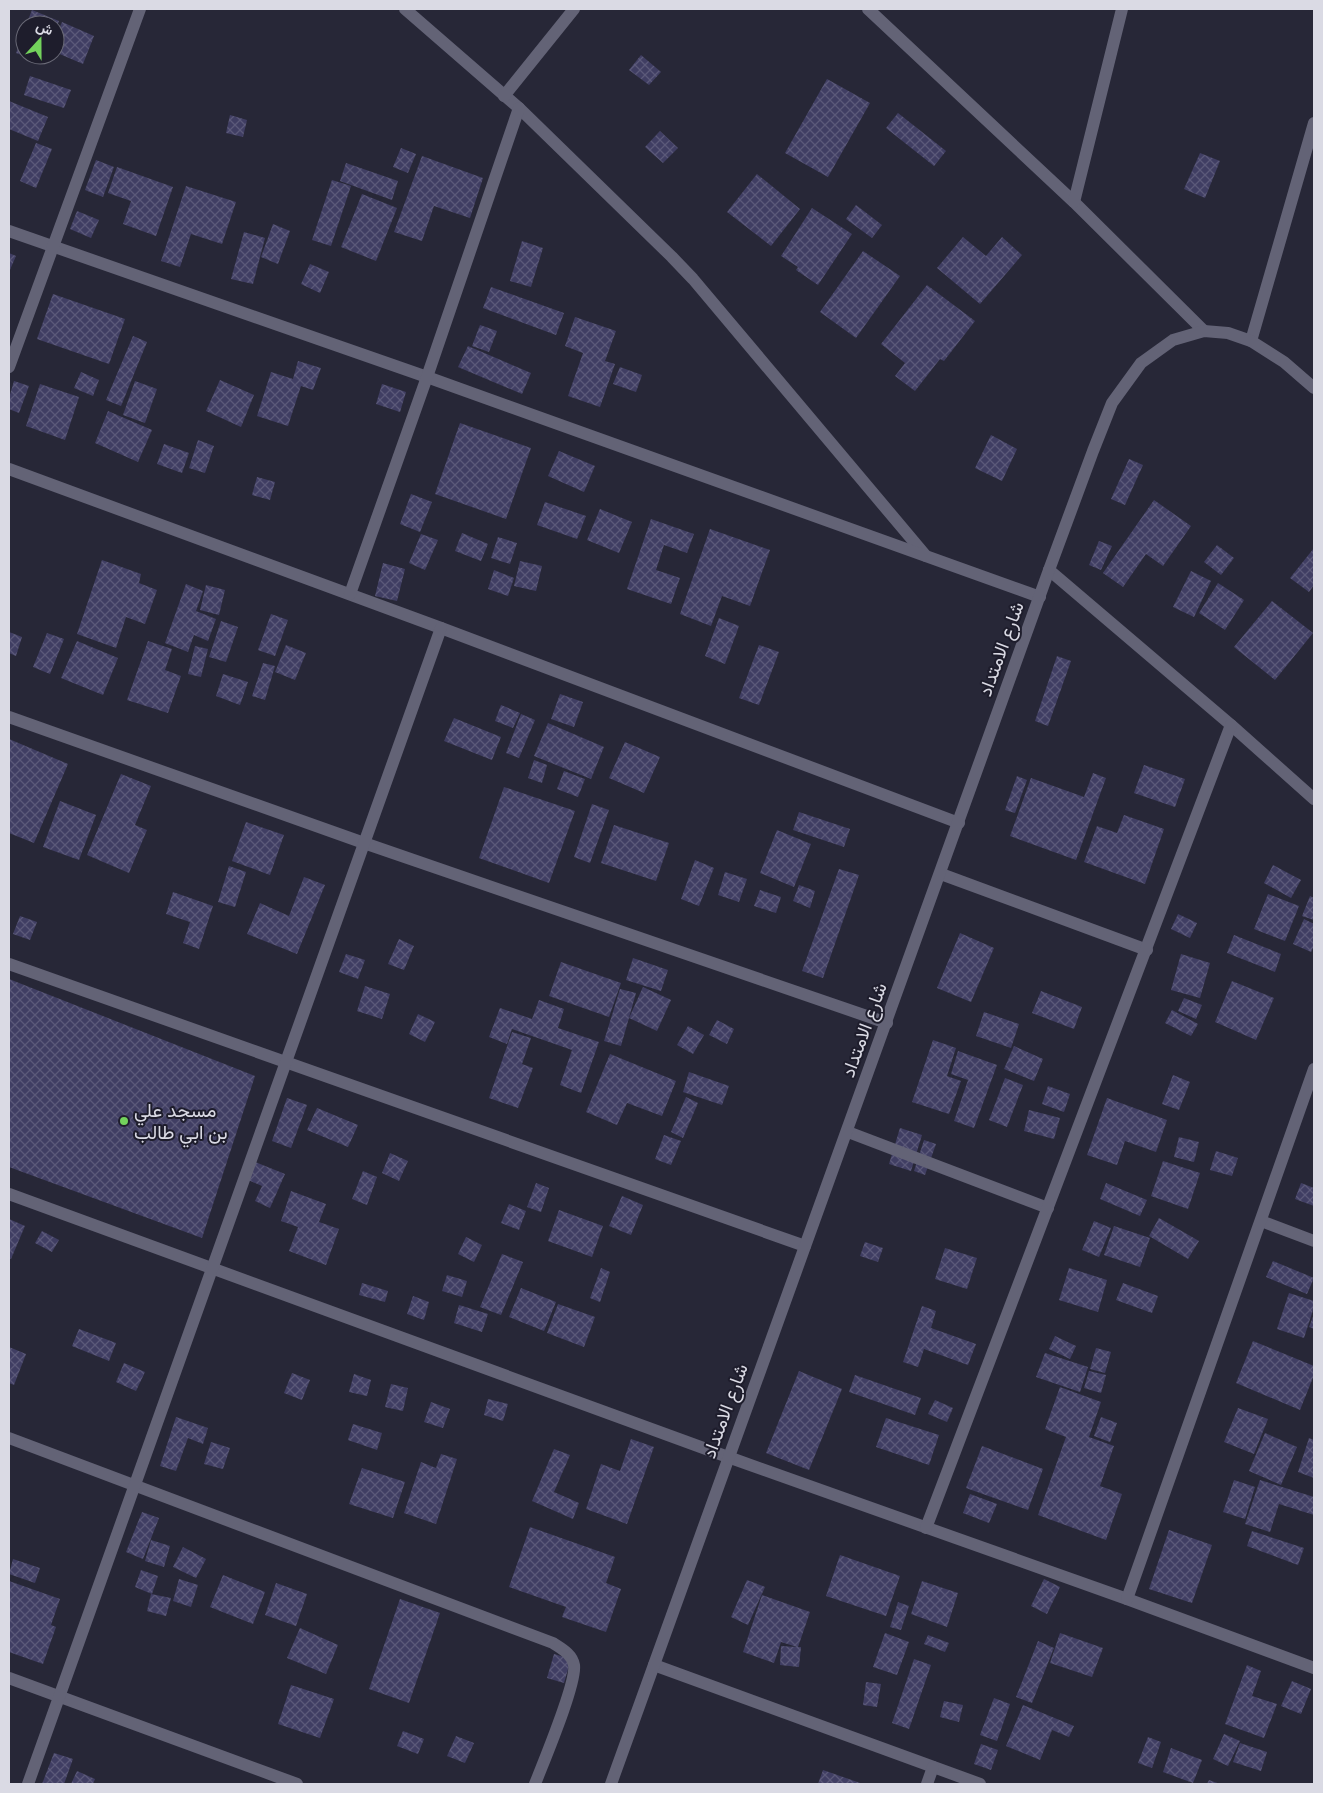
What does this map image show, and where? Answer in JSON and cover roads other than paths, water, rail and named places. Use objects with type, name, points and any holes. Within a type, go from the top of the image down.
[{"type":"street","points":[[9,367],[140,9]]},
{"type":"street","points":[[405,9],[519,108],[693,279],[926,556]]},
{"type":"street","points":[[504,96],[574,9]]},
{"type":"street","points":[[868,9],[1074,202],[1204,331],[1228,333],[1251,341],[1284,362],[1314,388]]},
{"type":"street","points":[[1074,202],[1122,9]]},
{"type":"street","points":[[350,594],[519,108]]},
{"type":"street","points":[[1251,341],[1314,122]]},
{"type":"street","points":[[9,231],[427,377],[1040,597]]},
{"type":"street","name":"شارع الامتداد","points":[[611,1784],[728,1457],[848,1132],[1049,570],[1112,403],[1141,363],[1173,340],[1204,331]]},
{"type":"street","points":[[9,469],[350,594],[959,823]]},
{"type":"street","points":[[1049,570],[1232,725],[1314,800]]},
{"type":"street","points":[[28,1784],[441,628]]},
{"type":"street","points":[[9,718],[364,843],[887,1023]]},
{"type":"street","points":[[926,1528],[1232,725]]},
{"type":"street","points":[[941,874],[1147,950]]},
{"type":"street","points":[[9,964],[806,1246]]},
{"type":"street","points":[[1127,1598],[1314,1069]]},
{"type":"street","points":[[848,1132],[1048,1208]]},
{"type":"street","points":[[9,1194],[728,1457],[1127,1598],[1314,1668]]},
{"type":"street","points":[[1261,1221],[1314,1241]]},
{"type":"street","points":[[9,1438],[553,1643],[570,1655],[574,1666],[571,1686],[535,1784]]},
{"type":"street","points":[[654,1665],[980,1784]]},
{"type":"street","points":[[9,1678],[297,1784]]},
{"type":"street","points":[[927,1784],[933,1767]]},
{"type":"place","name":"مسجد علي بن ابي طالب","points":[[124,1121]]}]
